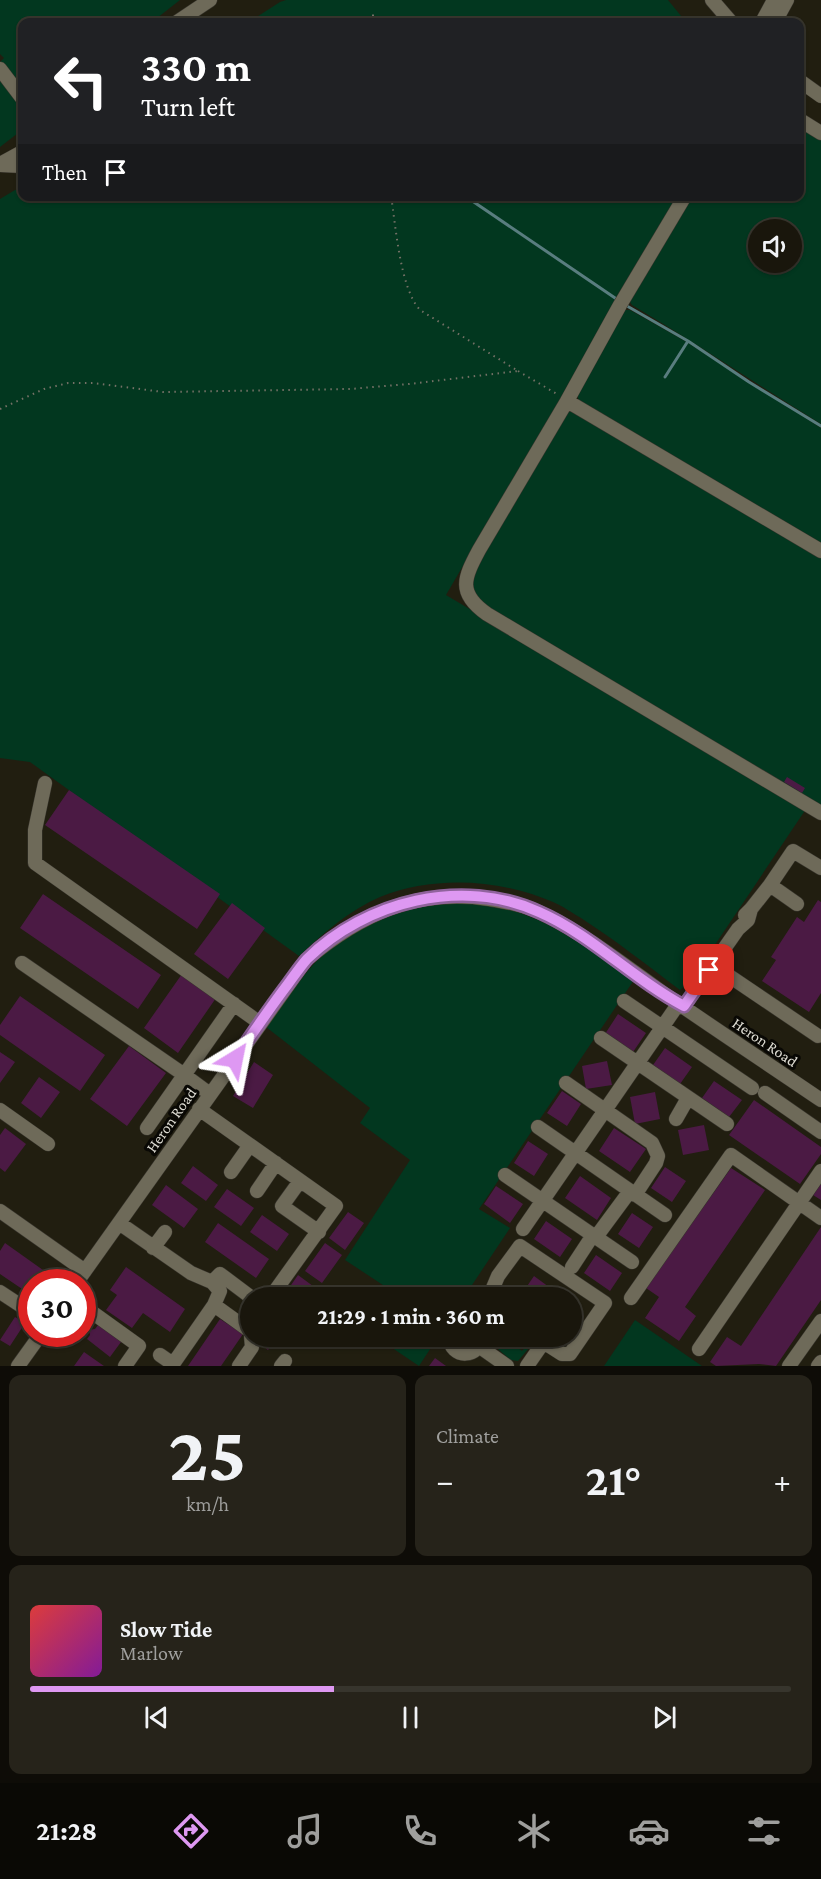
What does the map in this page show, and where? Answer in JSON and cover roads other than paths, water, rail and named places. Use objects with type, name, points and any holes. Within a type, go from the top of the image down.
[{"type":"street","points":[[183,18],[210,0]]},
{"type":"street","points":[[712,0],[728,18]]},
{"type":"street","points":[[764,18],[774,0]]},
{"type":"street","points":[[777,18],[787,0]]},
{"type":"street","points":[[0,69],[18,93]]},
{"type":"street","points":[[804,84],[821,96]]},
{"type":"street","points":[[804,122],[821,133]]},
{"type":"street","points":[[0,165],[18,154]]},
{"type":"street","points":[[0,165],[18,166]]},
{"type":"street","points":[[682,201],[479,549],[466,575],[465,584],[468,597],[475,606],[487,614],[821,813]]},
{"type":"street","points":[[565,399],[821,551]]},
{"type":"street","points":[[45,783],[35,830],[35,863],[260,1023]]},
{"type":"street","points":[[523,1229],[662,1027],[711,968],[738,929],[748,920],[751,909],[793,851],[821,868]]},
{"type":"street","points":[[770,885],[797,904]]},
{"type":"street","name":"Heron Road","points":[[86,1269],[306,960],[354,925],[397,905],[445,897],[471,896],[520,904],[540,912],[586,939],[821,1100]]},
{"type":"street","points":[[22,963],[210,1094]]},
{"type":"street","points":[[711,968],[818,1036]]},
{"type":"street","points":[[624,1001],[752,1088]]},
{"type":"street","points":[[147,1128],[234,1004]]},
{"type":"street","points":[[601,1038],[727,1124]]},
{"type":"street","points":[[566,1083],[652,1143],[658,1156],[656,1163],[594,1236],[572,1266]]},
{"type":"street","points":[[765,1093],[821,1132]]},
{"type":"street","points":[[676,1119],[688,1098]]},
{"type":"street","points":[[199,1109],[336,1206],[278,1287]]},
{"type":"street","points":[[0,1110],[48,1144]]},
{"type":"street","points":[[538,1127],[664,1215]]},
{"type":"street","points":[[231,1172],[250,1145]]},
{"type":"street","points":[[631,1298],[731,1155],[821,1218]]},
{"type":"street","points":[[257,1191],[276,1163]]},
{"type":"street","points":[[699,1349],[821,1171]]},
{"type":"street","points":[[505,1175],[632,1262]]},
{"type":"street","points":[[300,1181],[282,1206],[319,1232]]},
{"type":"street","points":[[2,1218],[82,1269]]},
{"type":"street","points":[[119,1223],[191,1273],[213,1282],[220,1291],[214,1305],[173,1364],[160,1356]]},
{"type":"street","points":[[153,1248],[165,1232]]},
{"type":"street","points":[[493,1287],[498,1276],[520,1246],[581,1287]]},
{"type":"street","points":[[213,1282],[220,1274],[240,1289]]},
{"type":"street","points":[[582,1288],[605,1303],[582,1337]]},
{"type":"street","points":[[0,1292],[18,1304]]},
{"type":"street","points":[[214,1305],[240,1324]]},
{"type":"street","points":[[96,1315],[139,1346],[125,1366]]},
{"type":"street","points":[[789,1366],[821,1321]]},
{"type":"street","points":[[18,1366],[32,1347]]},
{"type":"street","points":[[239,1366],[252,1347]]},
{"type":"street","points":[[452,1347],[459,1353],[471,1354],[477,1347]]},
{"type":"street","points":[[485,1347],[500,1364]]},
{"type":"street","points":[[527,1366],[535,1347]]},
{"type":"street","points":[[550,1347],[562,1354],[570,1354],[575,1347]]},
{"type":"street","points":[[818,1366],[821,1362]]},
{"type":"waterway","points":[[472,201],[618,300]]},
{"type":"waterway","points":[[627,306],[688,341]]},
{"type":"waterway","points":[[665,377],[688,341],[821,426]]}]
